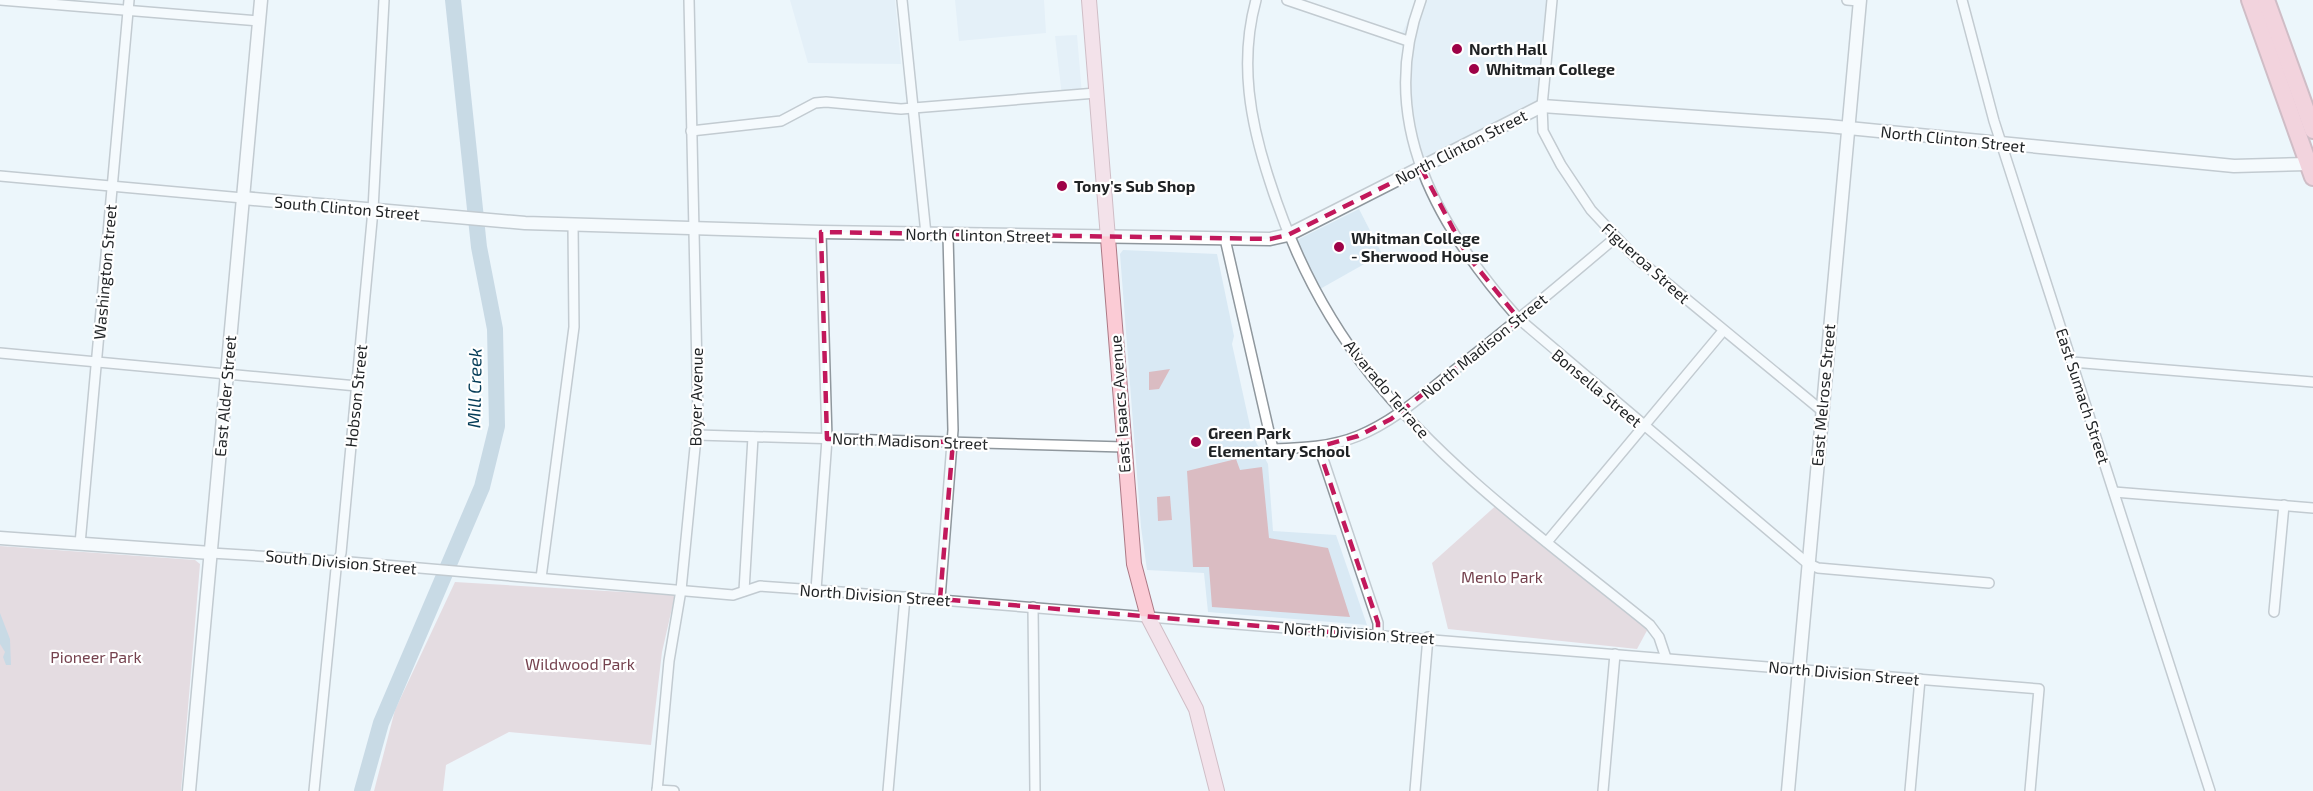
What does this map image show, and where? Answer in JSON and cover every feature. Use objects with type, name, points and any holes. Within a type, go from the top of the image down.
[{"type":"highway","points":[[2251,0],[2312,164]]},
{"type":"highway","points":[[2266,0],[2313,130]]},
{"type":"main road","name":"East Alder Street","points":[[189,791],[261,0]]},
{"type":"main road","name":"East Isaacs Avenue","points":[[1089,0],[1134,564],[1148,617],[1162,649],[1191,697],[1217,791]]},
{"type":"main road","name":"East Melrose Street","points":[[1788,791],[1847,128],[1855,0]]},
{"type":"main road","name":"North Clinton Street","points":[[694,227],[1107,238],[1270,239],[1288,235],[1542,106],[1847,128],[2234,166],[2312,164]]},
{"type":"main road","name":"South Clinton Street","points":[[243,198],[484,220],[694,227]]},
{"type":"main road","name":"South Division Street","points":[[0,538],[211,553]]},
{"type":"street","points":[[0,0],[260,21]]},
{"type":"street","name":"Washington Street","points":[[80,544],[129,0]]},
{"type":"street","name":"Hobson Street","points":[[314,791],[357,386],[373,210],[384,0]]},
{"type":"street","name":"Boyer Avenue","points":[[657,790],[669,661],[681,590],[697,435],[690,0]]},
{"type":"street","points":[[902,0],[926,234]]},
{"type":"street","name":"Alvarado Terrace","points":[[1256,0],[1248,37],[1248,99],[1258,147],[1288,235],[1342,335],[1370,374],[1459,469],[1650,625],[1659,638],[1666,658]]},
{"type":"street","points":[[1287,0],[1408,41]]},
{"type":"street","name":"Bonsella Street","points":[[1421,0],[1408,41],[1405,100],[1411,139],[1421,168],[1467,255],[1519,320],[1643,427],[1807,563],[1818,568],[1989,583]]},
{"type":"street","name":"Figueroa Street","points":[[1552,0],[1542,106],[1543,131],[1574,188],[1615,238],[1723,331],[1821,410]]},
{"type":"street","name":"East Sumach Street","points":[[1962,0],[2003,145],[2210,791]]},
{"type":"street","points":[[692,131],[781,121],[815,104],[826,102],[888,110],[1096,93]]},
{"type":"street","name":"South Clinton Street","points":[[0,176],[243,198]]},
{"type":"street","points":[[541,578],[574,327],[573,224]]},
{"type":"street","points":[[816,590],[826,439],[821,232]]},
{"type":"street","points":[[940,600],[952,442],[948,234]]},
{"type":"street","name":"North Madison Street","points":[[1225,239],[1273,449],[1320,447],[1358,436],[1403,411],[1519,320],[1615,238]]},
{"type":"street","points":[[1547,542],[1723,331]]},
{"type":"street","points":[[0,353],[357,386]]},
{"type":"street","points":[[2072,362],[2313,382]]},
{"type":"street","name":"North Madison Street","points":[[697,435],[1124,447]]},
{"type":"street","points":[[744,591],[753,437]]},
{"type":"street","points":[[1320,447],[1378,622],[1378,636]]},
{"type":"street","points":[[2114,492],[2313,508]]},
{"type":"street","points":[[2274,612],[2284,505]]},
{"type":"street","name":"South Division Street","points":[[211,553],[338,561],[681,590]]},
{"type":"street","name":"North Division Street","points":[[681,590],[733,595],[760,586],[816,590],[2039,689],[2030,791]]},
{"type":"street","points":[[888,791],[905,597]]},
{"type":"street","points":[[1032,607],[1035,791]]},
{"type":"street","points":[[1415,791],[1428,638]]},
{"type":"street","points":[[1603,791],[1615,654]]},
{"type":"street","points":[[1910,791],[1920,679]]},
{"type":"street","points":[[657,790],[674,791]]},
{"type":"highlighted area","points":[[1421,168],[1467,255],[1519,319],[1391,419],[1358,436],[1318,447],[1378,623],[1378,636],[940,599],[953,442],[827,439],[821,232],[1270,239],[1288,235]]},
{"type":"shaded area","points":[[790,0],[895,0],[901,64],[808,63]]},
{"type":"shaded area","points":[[955,0],[1044,0],[1046,33],[959,41]]},
{"type":"shaded area","name":"Whitman College","points":[[1418,0],[1548,0],[1538,102],[1422,164],[1401,35]]},
{"type":"shaded area","points":[[1077,35],[1082,95],[1062,96],[1055,36]]},
{"type":"shaded area","name":"Whitman College - Sherwood House","points":[[1359,209],[1382,254],[1320,289],[1297,240]]},
{"type":"shaded area","name":"Green Park Elementary School","points":[[1123,250],[1217,254],[1234,336],[1232,344],[1252,435],[1268,464],[1273,531],[1336,535],[1367,625],[1208,612],[1204,573],[1147,570],[1141,527],[1120,254]]},
{"type":"green space","points":[[1170,369],[1159,389],[1149,390],[1149,372]]},
{"type":"green space","points":[[1236,459],[1240,470],[1262,467],[1269,538],[1328,548],[1350,617],[1212,607],[1209,567],[1193,567],[1187,471]]},
{"type":"green space","points":[[1170,496],[1172,520],[1158,521],[1157,497]]},
{"type":"green space","name":"Menlo Park","points":[[1500,502],[1650,625],[1637,649],[1448,629],[1432,563]]},
{"type":"green space","name":"Pioneer Park","points":[[0,546],[195,560],[200,564],[181,791],[0,791]]},
{"type":"green space","name":"Wildwood Park","points":[[455,582],[675,595],[662,652],[651,745],[509,732],[446,765],[443,791],[374,791],[395,710]]},
{"type":"water","points":[[0,613],[10,639],[11,665],[6,665],[3,657],[5,652],[0,644]]},
{"type":"waterway","name":"Mill Creek","points":[[362,791],[381,723],[482,487],[497,426],[495,329],[479,247],[453,0]]},
{"type":"place","name":"North Hall","points":[[1457,49]]},
{"type":"place","name":"Whitman College","points":[[1474,69]]},
{"type":"place","name":"Tony's Sub Shop","points":[[1062,186]]},
{"type":"place","name":"Whitman College - Sherwood House","points":[[1339,247]]},
{"type":"place","name":"Green Park Elementary School","points":[[1196,442]]}]
